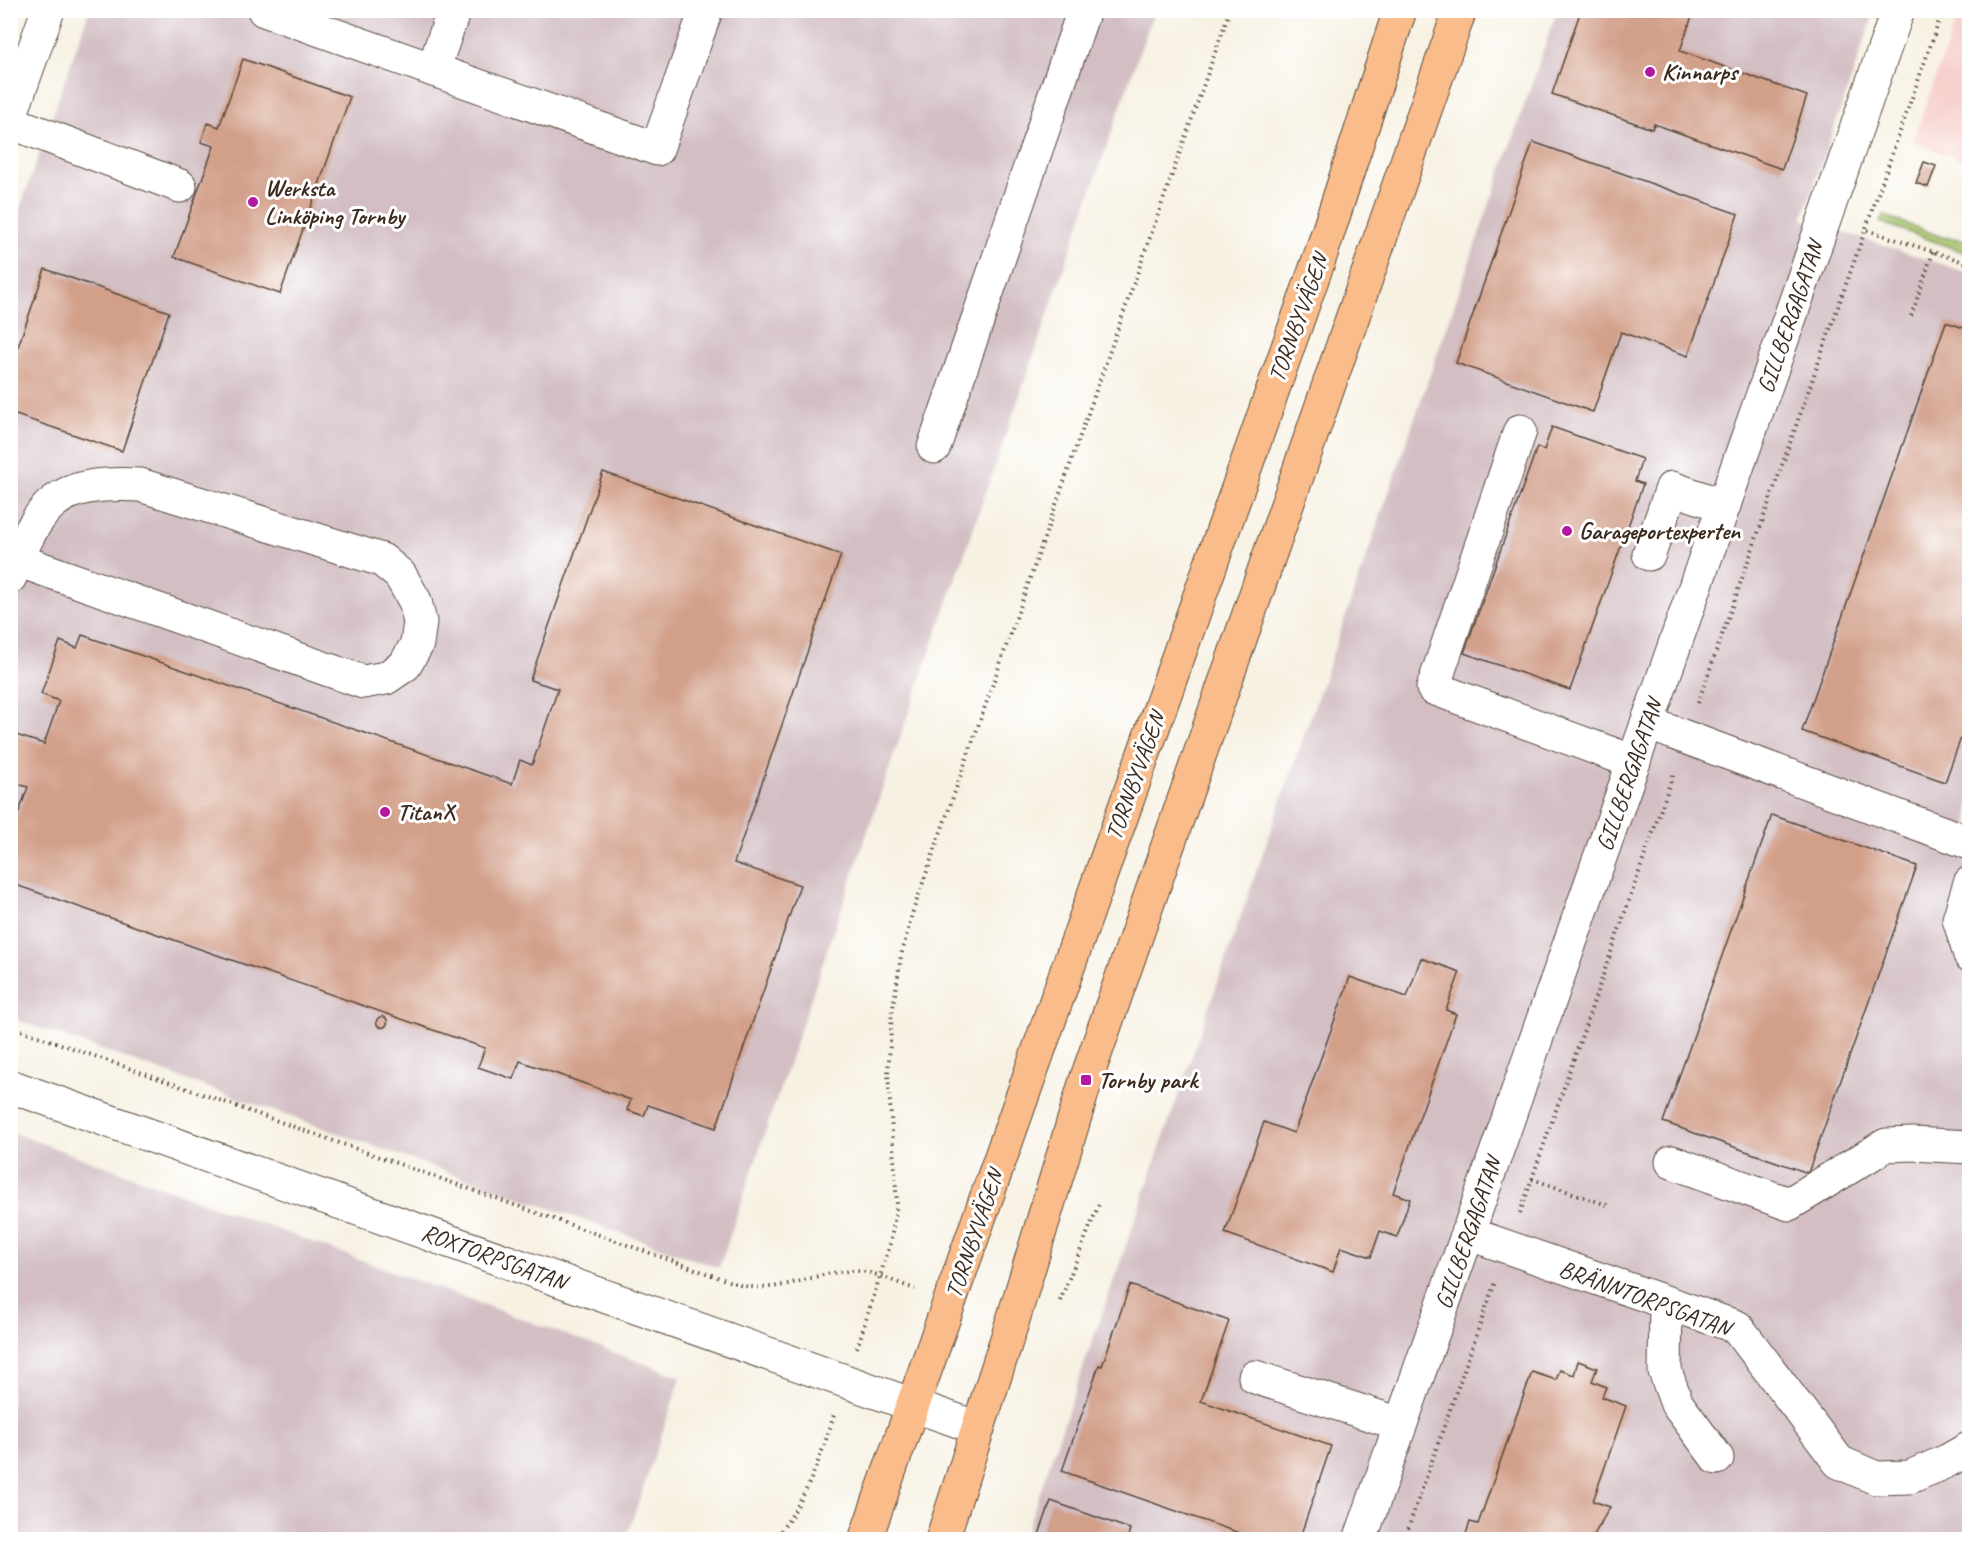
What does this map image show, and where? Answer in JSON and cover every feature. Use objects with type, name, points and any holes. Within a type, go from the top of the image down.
[{"type":"main road","name":"TORNBYVÄGEN","points":[[865,1539],[1322,250],[1400,10]]},
{"type":"main road","name":"TORNBYVÄGEN","points":[[942,1539],[1012,1323],[1086,1080],[1460,10]]},
{"type":"street","points":[[10,117],[48,10]]},
{"type":"street","points":[[264,10],[657,149],[706,10]]},
{"type":"street","points":[[433,70],[454,10]]},
{"type":"street","points":[[934,447],[1084,10]]},
{"type":"street","name":"GILLBERGAGATAN","points":[[1360,1539],[1898,10]]},
{"type":"street","points":[[10,122],[180,186]]},
{"type":"street","points":[[1520,431],[1433,688],[1634,762]]},
{"type":"street","points":[[106,483],[140,485],[382,560],[400,574],[415,601],[420,622],[417,644],[405,665],[386,678],[363,682],[14,569],[32,528],[50,503],[73,490],[106,483]]},
{"type":"street","points":[[1649,554],[1672,488],[1724,506]]},
{"type":"street","points":[[1647,723],[1970,843]]},
{"type":"street","points":[[1970,883],[1959,919],[1970,955]]},
{"type":"street","name":"ROXTORPSGATAN","points":[[10,1086],[978,1428]]},
{"type":"street","points":[[1672,1161],[1789,1204],[1886,1145],[1970,1147]]},
{"type":"street","name":"BRÄNNTORPSGATAN","points":[[1467,1233],[1737,1327],[1839,1462],[1876,1478],[1910,1477],[1970,1448]]},
{"type":"street","points":[[1666,1304],[1665,1371],[1677,1404],[1717,1458]]},
{"type":"street","points":[[1255,1377],[1400,1424]]},
{"type":"path","points":[[773,1539],[781,1531],[812,1479],[890,1245],[897,1204],[888,1074],[891,1014],[901,956],[913,911],[1230,10]]},
{"type":"path","points":[[1867,230],[1970,264]]},
{"type":"path","points":[[1911,316],[1933,252]]},
{"type":"path","points":[[10,1026],[740,1285],[769,1288],[855,1270],[881,1277]]},
{"type":"path","points":[[1532,1179],[1607,1205]]},
{"type":"shaded area","points":[[89,11],[1154,11],[878,801],[719,1268],[11,1018],[11,234]]},
{"type":"shaded area","points":[[1557,11],[1875,11],[1802,219],[1969,273],[1969,1539],[1023,1540]]},
{"type":"shaded area","points":[[1959,11],[1969,11],[1969,163],[1913,142]]},
{"type":"shaded area","points":[[11,1132],[681,1377],[626,1539],[11,1539]]},
{"type":"green space","points":[[1883,215],[1942,237],[1969,240],[1969,254],[1880,222]]},
{"type":"building","name":"Kinnarps","points":[[1581,10],[1694,10],[1680,51],[1807,96],[1782,169],[1654,124],[1652,129],[1552,94]]},
{"type":"building","name":"Werksta Linköping Tornby","points":[[243,59],[350,97],[280,294],[174,257],[214,146],[201,142],[208,123],[219,127]]},
{"type":"building","points":[[1533,142],[1738,214],[1688,356],[1621,332],[1593,412],[1456,363]]},
{"type":"building","points":[[1924,162],[1936,166],[1928,187],[1916,183]]},
{"type":"building","points":[[45,269],[169,312],[122,451],[10,413],[10,370]]},
{"type":"building","points":[[1946,322],[1970,330],[1970,713],[1945,782],[1802,731]]},
{"type":"building","name":"Garageportexperten","points":[[1552,427],[1642,459],[1635,481],[1643,484],[1570,690],[1464,653],[1537,447],[1544,450]]},
{"type":"building","name":"TitanX","points":[[603,472],[841,555],[734,863],[800,885],[716,1128],[648,1105],[644,1116],[627,1110],[631,1100],[520,1061],[513,1079],[478,1067],[485,1048],[10,883],[10,837],[28,787],[10,782],[10,733],[44,744],[59,701],[41,694],[60,641],[77,648],[82,635],[512,784],[520,760],[532,765],[558,689],[530,680]]},
{"type":"building","points":[[1772,815],[1917,866],[1808,1173],[1663,1122]]},
{"type":"building","points":[[1421,958],[1460,972],[1446,1010],[1456,1014],[1393,1193],[1410,1199],[1397,1237],[1380,1231],[1371,1257],[1341,1247],[1333,1272],[1225,1233],[1264,1122],[1294,1133],[1350,977],[1407,997]]},
{"type":"building","points":[[382,1016],[388,1022],[382,1028],[376,1022]]},
{"type":"building","points":[[1130,1285],[1229,1321],[1201,1401],[1331,1446],[1299,1540],[1259,1540],[1062,1471]]},
{"type":"building","points":[[1578,1361],[1597,1368],[1592,1381],[1606,1387],[1602,1397],[1626,1406],[1593,1501],[1610,1507],[1591,1540],[1464,1540],[1470,1522],[1478,1524],[1532,1372],[1556,1380],[1560,1370],[1574,1375]]},
{"type":"building","points":[[1051,1501],[1130,1529],[1127,1540],[1037,1540]]},
{"type":"place","name":"Kinnarps","points":[[1650,72]]},
{"type":"place","name":"Werksta Linköping Tornby","points":[[253,202]]},
{"type":"place","name":"Garageportexperten","points":[[1567,531]]},
{"type":"place","name":"TitanX","points":[[385,812]]},
{"type":"place","name":"Tornby park","points":[[1086,1080]]}]
